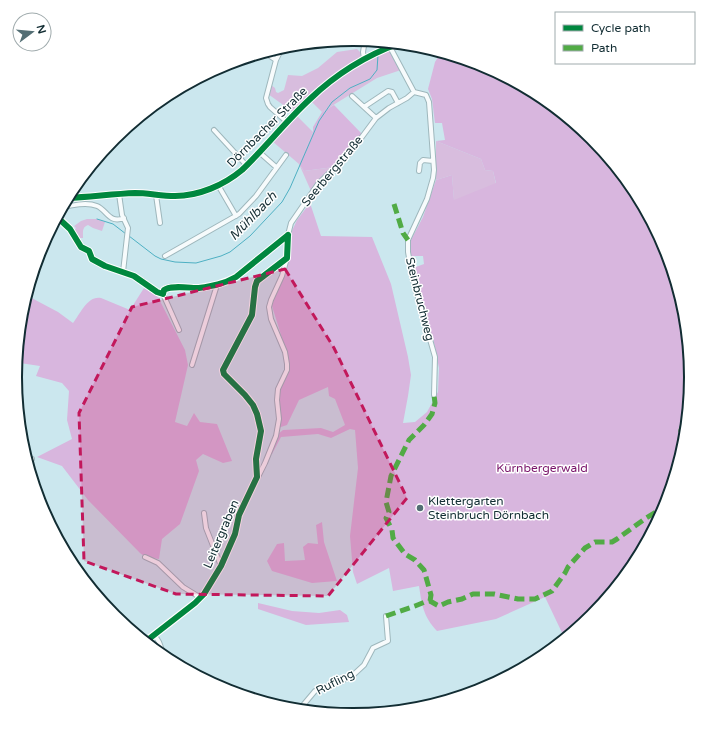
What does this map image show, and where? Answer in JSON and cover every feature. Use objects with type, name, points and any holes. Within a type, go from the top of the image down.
[{"type":"street","points":[[364,46],[362,52],[364,59]]},
{"type":"street","name":"Dörnbacher Straße","points":[[75,197],[141,193],[174,196],[192,194],[218,185],[231,178],[247,166],[287,122],[324,86],[342,72],[364,59],[389,47]]},
{"type":"street","points":[[390,47],[414,92]]},
{"type":"street","points":[[279,54],[276,60],[266,102],[287,122]]},
{"type":"street","points":[[271,56],[276,60]]},
{"type":"street","points":[[364,107],[388,91],[392,92],[398,103]]},
{"type":"street","name":"Seerbergstraße","points":[[287,258],[288,235],[291,223],[318,184],[350,153],[376,118],[414,92]]},
{"type":"street","name":"Steinbruchweg","points":[[414,92],[426,95],[429,102],[433,178],[430,189],[408,240],[408,252],[413,280],[435,357],[434,395]]},
{"type":"street","points":[[352,96],[376,118]]},
{"type":"street","name":"Dörnbacher Straße","points":[[214,130],[247,166]]},
{"type":"street","points":[[259,152],[276,167]]},
{"type":"street","points":[[164,256],[236,216],[256,196],[286,155]]},
{"type":"street","points":[[419,171],[420,163],[423,160],[433,161]]},
{"type":"street","points":[[218,185],[236,216]]},
{"type":"street","points":[[119,194],[128,232],[123,272]]},
{"type":"street","points":[[156,194],[160,223]]},
{"type":"street","points":[[69,206],[98,206],[107,216],[121,220],[124,218]]},
{"type":"street","points":[[61,221],[70,229],[81,247],[89,251],[92,259],[105,266],[134,276],[143,281]]},
{"type":"street","points":[[179,330],[163,294],[164,290],[169,287],[198,288],[228,282],[288,235]]},
{"type":"street","points":[[257,477],[256,458],[261,431],[257,414],[250,401],[224,374],[223,370],[252,315],[257,281],[287,258]]},
{"type":"street","name":"Leitergraben","points":[[150,638],[201,598],[220,566],[233,539],[239,515],[265,463],[276,436],[279,419],[277,400],[278,389],[287,368],[285,352],[271,319],[269,307],[282,276],[287,258]]},
{"type":"street","points":[[192,365],[217,285]]},
{"type":"street","points":[[204,513],[206,528],[220,566]]},
{"type":"street","points":[[146,557],[158,562],[183,587],[201,598]]},
{"type":"street","name":"Rufling","points":[[303,705],[315,691],[351,677],[364,665],[373,648],[388,641],[386,616]]},
{"type":"street","points":[[154,634],[161,647]]},
{"type":"highlighted area","points":[[285,269],[334,348],[407,498],[328,596],[176,594],[84,561],[79,413],[132,307]]},
{"type":"shaded area","points":[[357,49],[361,53],[358,60],[293,112],[268,94],[271,85],[278,93],[284,90],[288,75],[302,76],[318,68],[337,52]]},
{"type":"shaded area","points":[[389,50],[401,70],[377,78],[322,112],[311,101],[348,71],[368,59]]},
{"type":"shaded area","points":[[297,116],[313,132],[299,164],[272,141]]},
{"type":"shaded area","points":[[436,141],[481,159],[485,170],[493,171],[496,184],[454,201],[452,175],[436,180]]},
{"type":"shaded area","points":[[299,164],[304,171],[334,167],[311,191]]},
{"type":"shaded area","points":[[87,219],[97,219],[105,222],[102,231],[88,225],[84,228],[83,238],[77,238],[74,235],[76,228],[74,226]]},
{"type":"green space","name":"Kürnbergerwald","points":[[438,57],[460,63],[519,90],[538,101],[555,114],[603,158],[641,211],[651,230],[667,270],[679,312],[685,377],[682,420],[674,463],[660,504],[641,543],[616,579],[603,596],[563,634],[545,597],[496,619],[437,631],[432,626],[422,605],[419,586],[393,591],[389,568],[357,584],[353,572],[350,536],[358,468],[355,430],[350,429],[331,438],[318,434],[281,437],[272,454],[270,454],[278,434],[283,430],[321,428],[333,432],[345,425],[335,399],[329,396],[328,387],[299,400],[287,425],[278,428],[280,387],[288,374],[289,361],[272,306],[286,273],[291,233],[297,220],[310,203],[321,236],[372,237],[391,284],[411,375],[403,423],[415,422],[427,412],[438,392],[439,368],[433,338],[422,309],[413,268],[424,264],[423,256],[411,256],[411,240],[423,217],[436,180],[452,175],[454,200],[496,183],[493,171],[485,170],[481,159],[436,141],[445,140],[442,123],[435,123],[432,99],[428,89],[435,62]]},
{"type":"green space","points":[[334,105],[362,134],[334,167],[304,171],[299,164],[313,132],[313,127],[322,112]]},
{"type":"green space","points":[[144,288],[158,297],[185,350],[188,365],[175,422],[187,426],[194,413],[200,422],[217,424],[232,461],[223,463],[203,454],[196,460],[199,471],[180,524],[162,539],[159,559],[145,557],[140,553],[88,500],[62,466],[37,457],[72,439],[67,420],[69,391],[62,383],[36,376],[40,366],[23,363],[25,334],[31,298],[58,312],[73,323],[88,302],[96,298],[101,298],[130,310]]},
{"type":"green space","points":[[322,522],[324,542],[337,581],[312,583],[272,571],[267,561],[277,544],[284,543],[285,561],[305,560],[303,547],[308,543],[318,544],[316,525]]},
{"type":"green space","points":[[258,603],[292,611],[319,613],[340,610],[347,615],[349,622],[306,625],[258,609]]},
{"type":"waterway","name":"Mühlbach","points":[[129,236],[155,256],[175,262],[196,263],[230,252],[250,236],[282,202],[290,188],[319,121],[332,102],[350,88],[370,79],[377,70],[378,55]]},
{"type":"waterway","name":"Mühlbach","points":[[97,219],[113,224],[126,234]]},
{"type":"marked path","points":[[394,204],[403,233],[408,240]]},
{"type":"marked path","points":[[430,601],[431,595],[424,570],[415,560],[405,554],[393,538],[392,530],[386,518],[389,512],[386,502],[391,476],[409,440],[424,425],[432,414],[435,403],[434,395]]},
{"type":"marked path","points":[[386,616],[425,602],[430,601],[439,606],[473,594],[494,594],[518,599],[535,599],[552,591],[568,567],[585,548],[595,542],[612,542],[657,512]]},
{"type":"cycle path","points":[[75,197],[135,193],[170,196],[193,194],[211,189],[242,170],[301,107],[330,81],[364,59],[390,47]]},
{"type":"cycle path","points":[[61,221],[70,229],[81,247],[89,251],[92,259],[105,266],[134,276],[157,292],[163,294],[164,290],[167,288],[199,288],[218,284],[236,277],[288,235]]},
{"type":"cycle path","points":[[150,638],[195,603],[204,594],[221,566],[235,534],[239,515],[257,477],[256,459],[261,431],[257,414],[253,405],[224,374],[223,370],[252,315],[257,281],[287,258],[288,235]]},
{"type":"place","name":"Klettergarten Steinbruch Dörnbach","points":[[420,508]]}]
